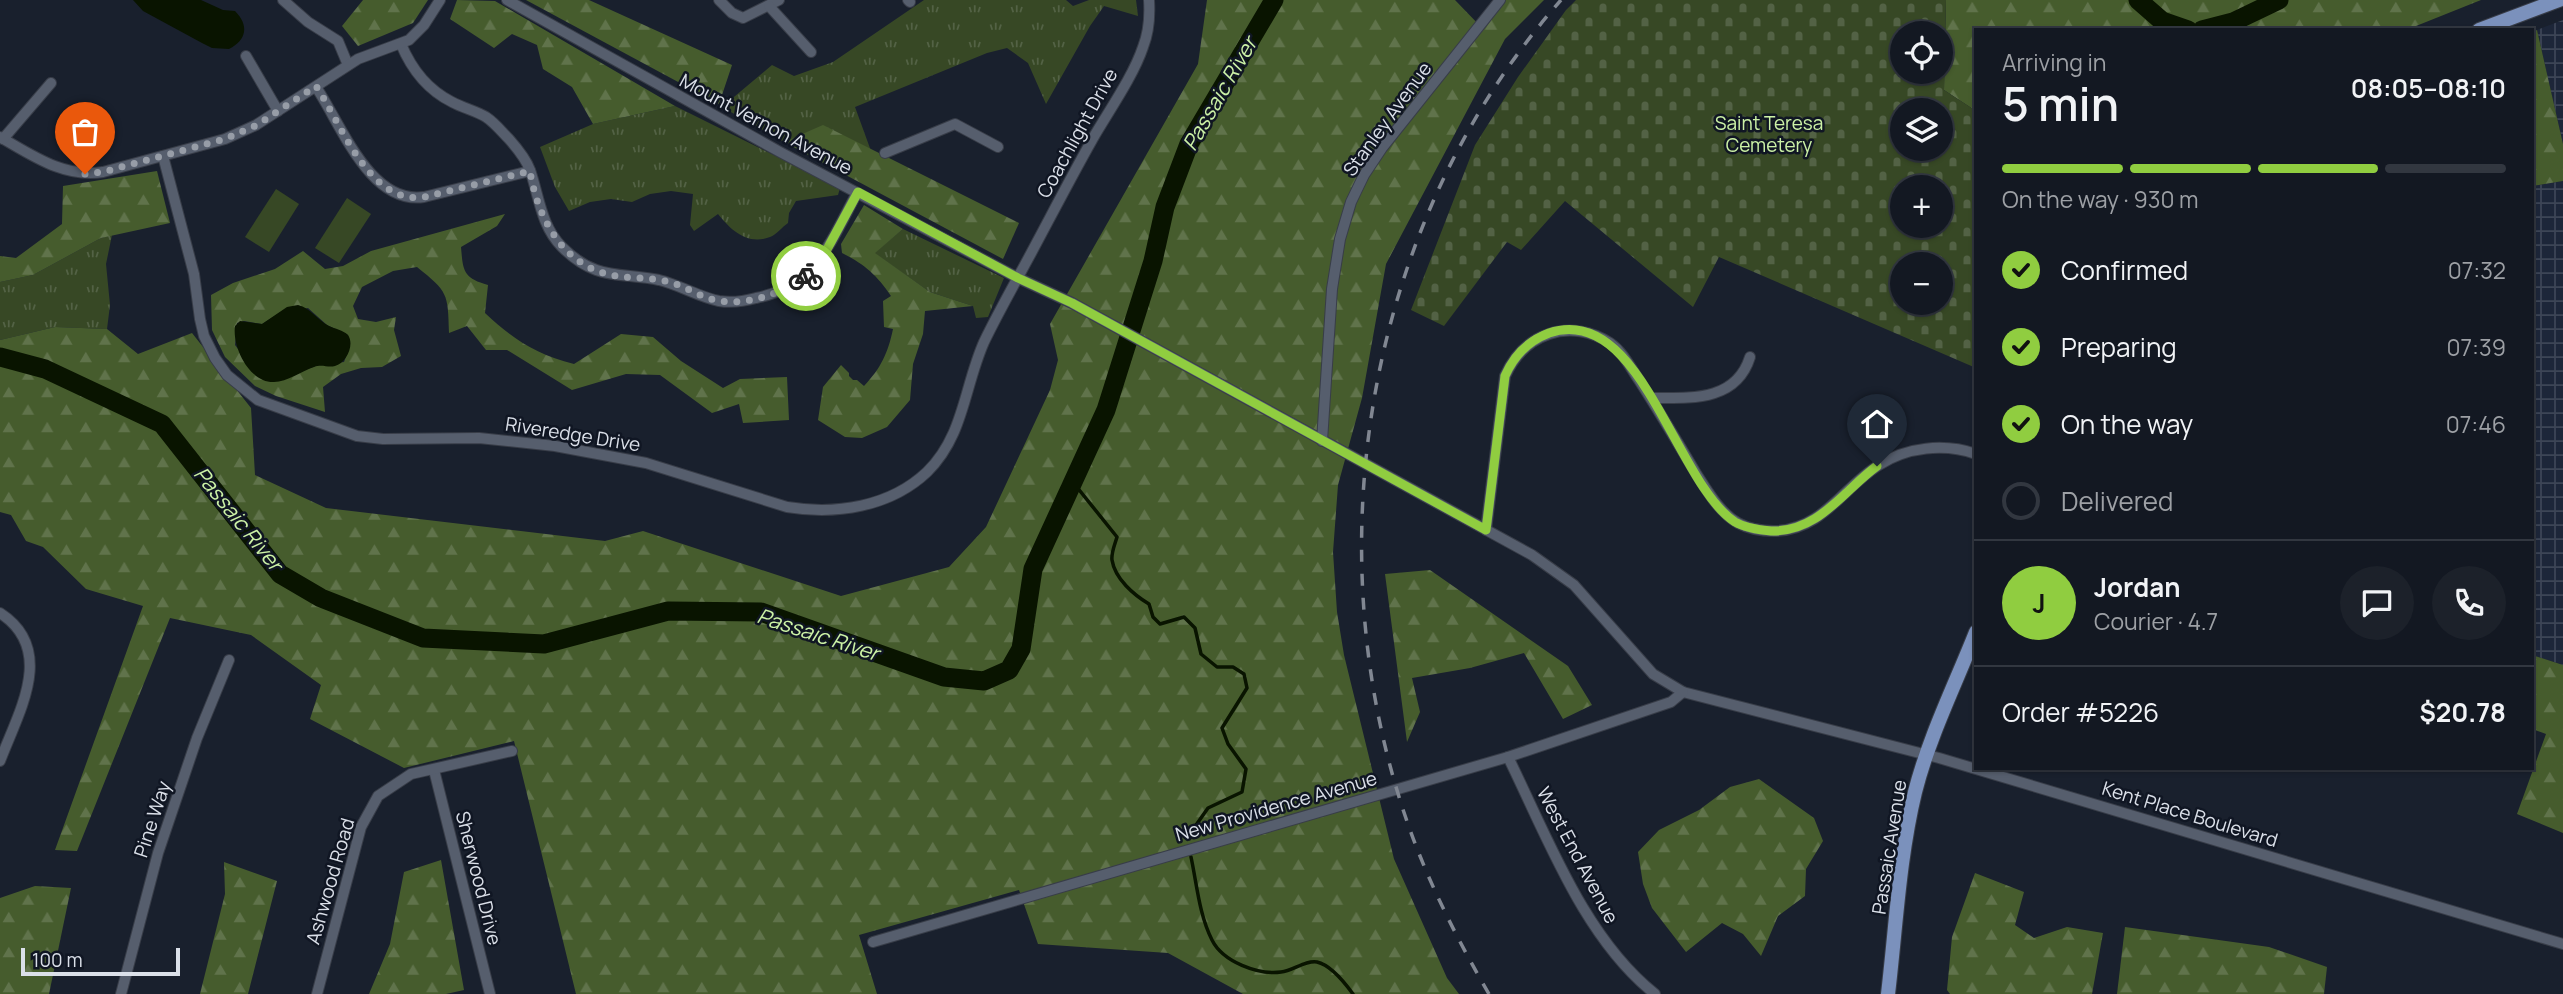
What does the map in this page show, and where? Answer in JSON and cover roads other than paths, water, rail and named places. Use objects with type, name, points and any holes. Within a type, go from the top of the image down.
[{"type":"main road","points":[[2484,28],[2559,0]]},
{"type":"main road","name":"Passaic Avenue","points":[[1888,994],[1908,830],[1926,755],[1974,637]]},
{"type":"street","points":[[283,0],[308,22],[338,41],[348,65]]},
{"type":"street","points":[[51,83],[1,138],[55,167],[77,173],[103,172],[225,139],[257,125],[348,65],[417,35],[440,0]]},
{"type":"street","name":"Mount Vernon Avenue","points":[[507,0],[676,95],[1018,278],[1072,303],[1532,555],[1574,585],[1653,674],[1683,692]]},
{"type":"street","points":[[719,0],[732,13],[743,18],[774,3],[811,52]]},
{"type":"street","name":"Coachlight Drive","points":[[1018,278],[1140,55],[1148,28],[1149,0]]},
{"type":"street","name":"Stanley Avenue","points":[[1322,441],[1332,289],[1340,239],[1351,202],[1364,175],[1382,148],[1500,0]]},
{"type":"street","points":[[401,44],[416,72],[426,82],[451,102],[486,117],[516,147],[530,171],[550,230],[563,248],[584,264],[609,275],[670,283],[719,301],[766,296],[808,275],[825,253],[858,192]]},
{"type":"street","points":[[246,57],[278,111]]},
{"type":"street","points":[[316,86],[366,167],[379,183],[395,194],[409,198],[424,197],[530,171]]},
{"type":"street","points":[[885,153],[955,124],[998,147]]},
{"type":"street","name":"Riveredge Drive","points":[[163,156],[194,274],[204,336],[227,375],[258,400],[357,436],[383,439],[479,438],[555,446],[646,463],[771,503],[804,510],[840,509],[879,500],[907,487],[926,472],[949,445],[983,345],[1018,278]]},
{"type":"street","points":[[1486,530],[1505,376],[1513,359],[1523,349],[1534,340],[1554,332],[1575,330],[1596,335],[1614,346],[1651,398],[1720,508],[1736,523],[1762,530],[1788,530],[1814,521],[1868,472],[1897,455],[1930,448],[1952,448],[1974,454]]},
{"type":"street","points":[[1651,398],[1687,397],[1722,391],[1740,379],[1750,357]]},
{"type":"street","points":[[0,613],[20,631],[31,657],[31,674],[0,761]]},
{"type":"street","name":"Pine Way","points":[[121,994],[158,853],[197,738],[229,660]]},
{"type":"street","name":"Kent Place Boulevard","points":[[1683,692],[1974,769]]},
{"type":"street","name":"New Providence Avenue","points":[[873,942],[1508,757],[1671,702],[1683,692]]},
{"type":"street","name":"Ashwood Road","points":[[317,994],[360,827],[369,809],[388,787],[411,774],[512,751]]},
{"type":"street","name":"West End Avenue","points":[[1508,757],[1583,908],[1624,965],[1655,994]]},
{"type":"street","name":"Sherwood Drive","points":[[434,770],[490,994]]},
{"type":"street","name":"Kent Place Boulevard","points":[[1977,770],[2563,944]]},
{"type":"waterway","name":"Passaic River","points":[[0,357],[45,369],[162,424],[280,574],[321,598],[423,638],[544,644],[668,611],[761,612],[944,677],[984,681],[1009,670],[1021,649],[1033,569],[1106,410],[1153,261],[1165,207],[1189,144],[1274,0]]},
{"type":"waterway","name":"Passaic River","points":[[2138,0],[2162,21],[2182,28]]},
{"type":"waterway","name":"Passaic River","points":[[2210,28],[2233,22],[2279,0]]},
{"type":"waterway","points":[[1072,481],[1117,537],[1112,554],[1117,574],[1126,586],[1149,604],[1153,617],[1160,624],[1184,617],[1195,628],[1201,654],[1217,667],[1233,667],[1244,674],[1247,688],[1222,728],[1228,744],[1246,769],[1242,792],[1208,808],[1189,835]]},
{"type":"waterway","points":[[1191,857],[1204,920],[1212,940],[1224,955],[1252,969],[1272,972],[1317,962],[1332,971],[1353,994]]},
{"type":"railway","points":[[1489,994],[1439,899],[1400,800],[1375,697],[1363,591],[1364,485],[1378,379],[1405,276],[1444,177],[1496,85],[1561,0]]},
{"type":"park label","name":"Saint Teresa Cemetery","points":[[1769,134]]}]
